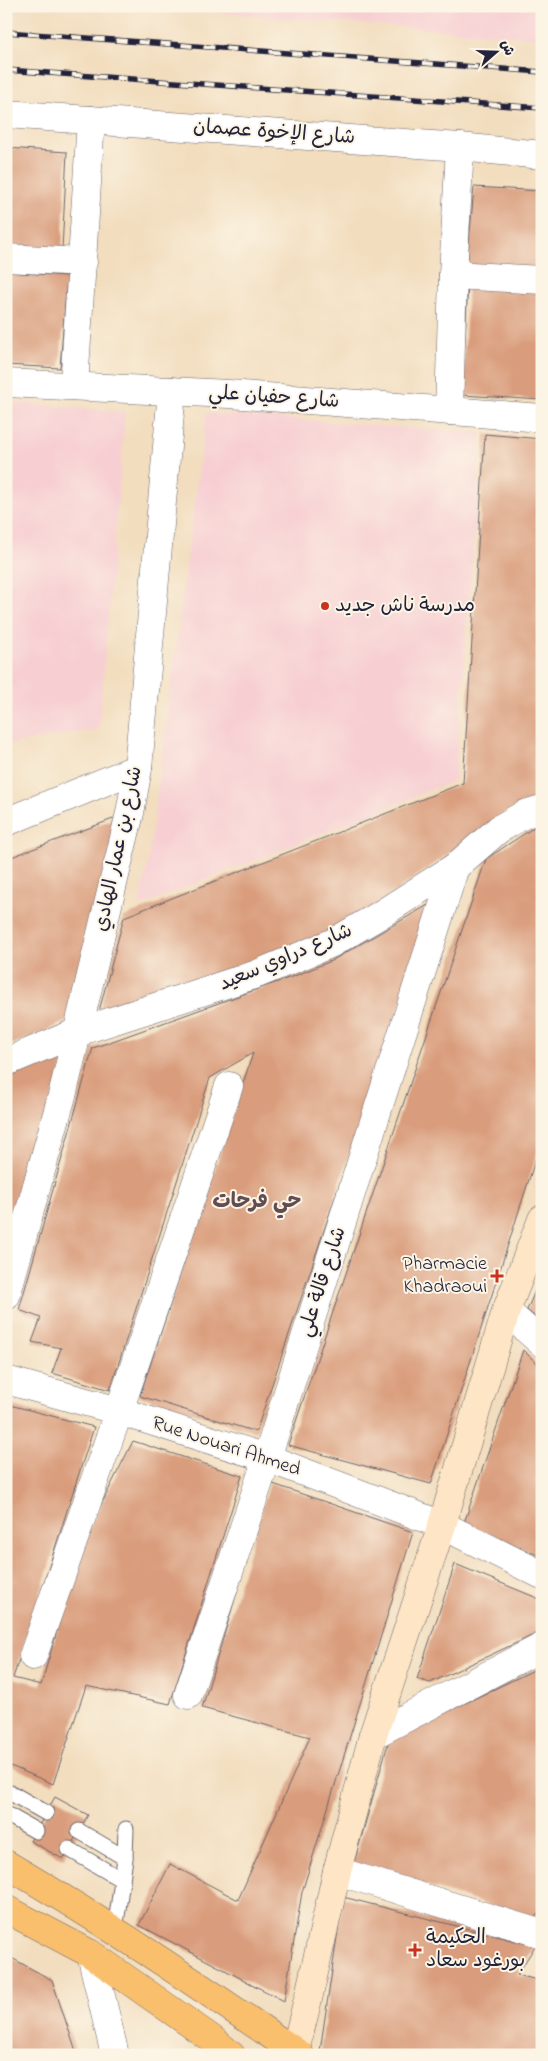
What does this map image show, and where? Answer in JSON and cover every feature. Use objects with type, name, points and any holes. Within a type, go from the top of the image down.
[{"type":"main road","points":[[6,1864],[115,1931],[296,2054]]},
{"type":"main road","points":[[6,1909],[91,1954],[212,2039],[231,2055]]},
{"type":"street","name":"شارع الإخوة عصمان","points":[[6,114],[460,146],[542,154]]},
{"type":"street","points":[[74,386],[91,120]]},
{"type":"street","points":[[449,410],[452,274],[460,146]]},
{"type":"street","points":[[6,258],[83,262]]},
{"type":"street","points":[[452,274],[542,280]]},
{"type":"street","name":"شارع حفيان علي","points":[[6,383],[172,391],[542,418]]},
{"type":"street","name":"شارع بن عمار الهادي","points":[[6,1296],[78,1032],[130,813],[138,768],[172,391]]},
{"type":"street","points":[[6,822],[138,768]]},
{"type":"street","name":"شارع دراوي سعيد","points":[[6,1062],[78,1032],[257,974],[332,943],[455,867],[499,829],[525,814],[542,809]]},
{"type":"street","name":"شارع قالة علي","points":[[188,1695],[267,1458],[455,867]]},
{"type":"street","points":[[33,1656],[229,1086]]},
{"type":"street","points":[[296,2054],[336,1871],[373,1735],[442,1526],[506,1311],[542,1219]]},
{"type":"street","points":[[506,1311],[542,1343]]},
{"type":"street","name":"Rue Nouari Ahmed","points":[[6,1380],[267,1458],[442,1526],[542,1575]]},
{"type":"street","points":[[373,1735],[542,1647]]},
{"type":"street","points":[[336,1871],[541,1932]]},
{"type":"street","points":[[91,1954],[115,2055]]},
{"type":"lane","points":[[6,1796],[11,1793],[46,1813]]},
{"type":"lane","points":[[6,1814],[36,1831]]},
{"type":"lane","points":[[115,1931],[125,1858],[126,1829]]},
{"type":"lane","points":[[79,1831],[125,1858]]},
{"type":"lane","points":[[69,1849],[122,1880]]},
{"type":"shaded area","points":[[132,6],[542,6],[542,38]]},
{"type":"shaded area","points":[[6,402],[125,412],[99,729],[6,745]]},
{"type":"shaded area","name":"مدرسة ناش جديد","points":[[206,413],[482,433],[455,780],[139,906],[148,863]]},
{"type":"building","points":[[6,148],[67,152],[62,250],[6,247]]},
{"type":"building","points":[[474,187],[542,191],[542,270],[467,266]]},
{"type":"building","points":[[6,272],[67,276],[60,368],[6,365]]},
{"type":"building","points":[[468,283],[542,288],[542,400],[462,395]]},
{"type":"building","points":[[485,434],[542,439],[542,799],[522,803],[318,945],[97,1019],[124,917],[463,783]]},
{"type":"building","points":[[121,816],[68,1021],[6,1047],[6,859]]},
{"type":"building","points":[[542,822],[542,1139],[431,1484],[288,1445],[486,859]]},
{"type":"building","points":[[435,901],[256,1432],[140,1396],[253,1053],[210,1078],[110,1390],[52,1373],[61,1348],[32,1342],[41,1318],[19,1310],[93,1048],[331,961]]},
{"type":"building","points":[[67,1051],[6,1249],[6,1077]]},
{"type":"building","points":[[542,1275],[542,1323],[527,1310]]},
{"type":"building","points":[[523,1350],[542,1368],[542,1557],[464,1523]]},
{"type":"building","points":[[6,1404],[94,1427],[13,1678],[41,1685],[85,1537],[133,1441],[242,1476],[170,1704],[86,1686],[53,1784],[6,1764]]},
{"type":"building","points":[[270,1483],[413,1532],[302,1892],[284,2001],[139,1925],[170,1864],[238,1900],[310,1737],[202,1708]]},
{"type":"building","points":[[455,1564],[542,1600],[542,1631],[430,1683],[417,1679]]},
{"type":"building","points":[[542,1666],[542,1910],[533,1919],[354,1863],[389,1740]]},
{"type":"building","points":[[55,1797],[88,1815],[63,1859],[30,1841]]},
{"type":"building","points":[[343,1897],[535,1946],[517,1975],[542,1981],[542,2055],[326,2055],[320,2051]]},
{"type":"building","points":[[6,1955],[52,1980],[77,2055],[6,2055]]},
{"type":"railway","points":[[6,32],[542,72]]},
{"type":"railway","points":[[6,70],[542,108]]},
{"type":"place","name":"مدرسة ناش جديد","points":[[325,606]]},
{"type":"place","name":"Pharmacie Khadraoui","points":[[497,1276]]},
{"type":"place","name":"الحكيمة بورغود سعاد","points":[[415,1950]]},
{"type":"district","name":"حي فرحات","points":[[257,1202]]}]
